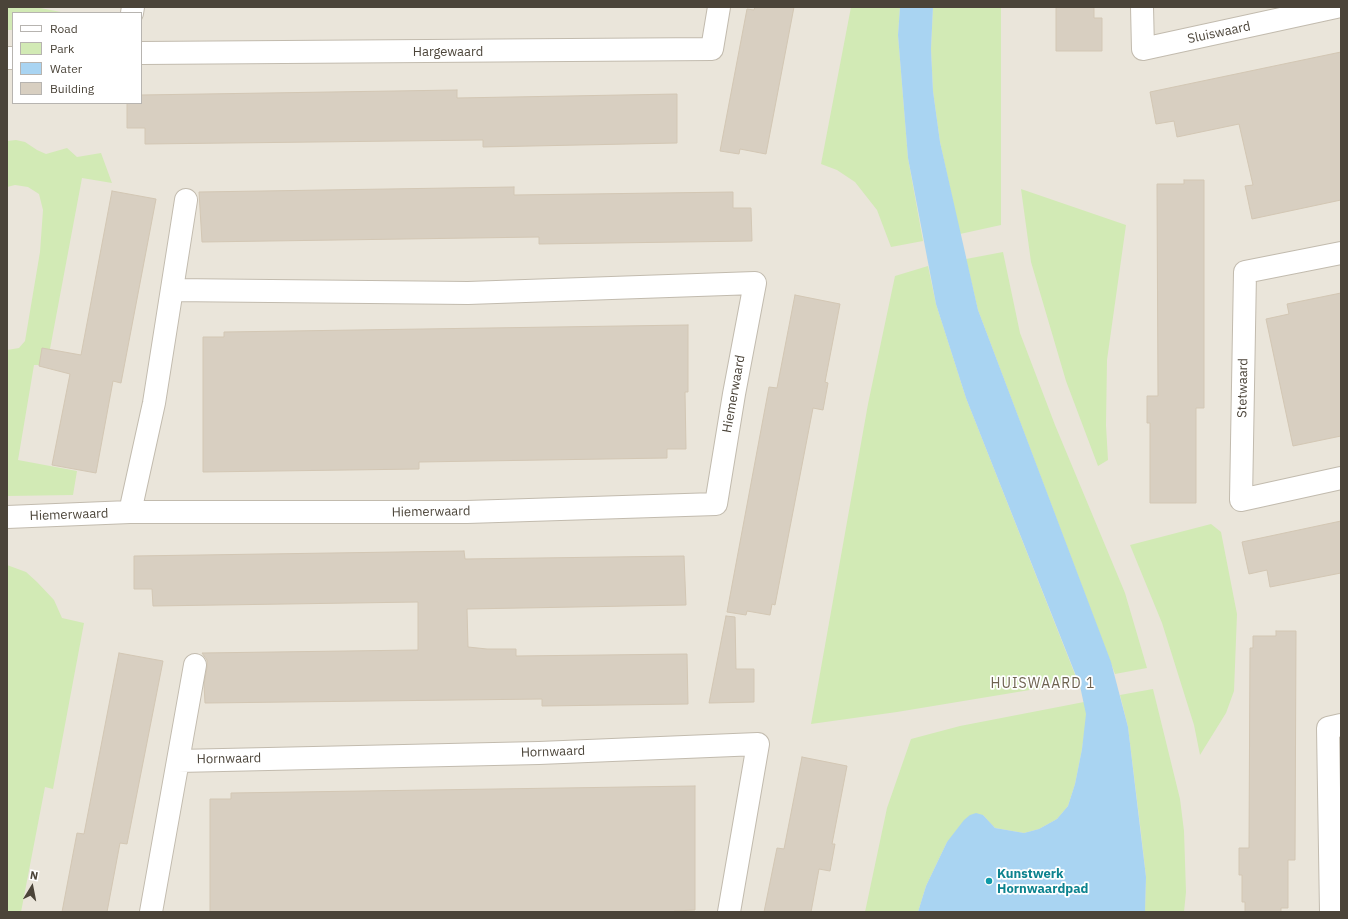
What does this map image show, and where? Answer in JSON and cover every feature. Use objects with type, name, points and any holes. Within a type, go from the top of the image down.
[{"type":"street","name":"Hargewaard","points":[[142,53],[712,49],[719,7]]},
{"type":"street","name":"Sluiswaard","points":[[1142,7],[1143,49],[1336,7]]},
{"type":"street","points":[[130,512],[154,402],[186,200]]},
{"type":"street","name":"Stetwaard","points":[[1341,253],[1245,272],[1241,500],[1341,478]]},
{"type":"street","name":"Hiemerwaard","points":[[7,517],[130,512],[423,512],[716,504],[734,394],[755,282],[468,293],[172,290]]},
{"type":"street","name":"Hornwaard","points":[[151,912],[195,665]]},
{"type":"street","points":[[1331,912],[1328,728],[1341,726]]},
{"type":"street","name":"Hornwaard","points":[[178,761],[540,753],[758,744],[728,912]]},
{"type":"shaded area","points":[[7,7],[1341,7],[1341,912],[7,912]]},
{"type":"green space","points":[[7,7],[35,7],[61,12],[12,12],[12,30],[7,30]]},
{"type":"green space","points":[[851,7],[900,7],[898,35],[908,158],[923,241],[891,247],[877,210],[855,182],[837,170],[821,164]]},
{"type":"green space","points":[[933,7],[1001,7],[1001,225],[960,234],[940,142],[933,91],[931,49]]},
{"type":"green space","points":[[16,140],[25,142],[46,154],[67,148],[77,157],[101,153],[112,183],[82,178],[47,365],[34,365],[18,460],[77,471],[73,495],[7,496],[7,350],[19,348],[25,341],[40,252],[43,210],[39,194],[28,187],[15,185],[7,187],[7,141]]},
{"type":"green space","points":[[1021,189],[1126,225],[1107,360],[1106,425],[1108,460],[1098,466],[1066,381],[1031,262]]},
{"type":"green space","points":[[1003,252],[1020,333],[1055,425],[1125,593],[1147,668],[1115,674],[978,310],[966,259]]},
{"type":"green space","points":[[928,266],[936,304],[966,398],[1078,682],[897,712],[811,724],[868,404],[895,276]]},
{"type":"green space","points":[[1211,524],[1221,532],[1237,614],[1234,691],[1226,713],[1200,755],[1194,725],[1162,623],[1130,545]]},
{"type":"green space","points":[[7,565],[26,572],[37,582],[54,600],[62,618],[84,623],[53,789],[45,787],[21,912],[7,912]]},
{"type":"green space","points":[[1153,689],[1180,799],[1184,831],[1186,892],[1184,912],[1145,912],[1146,877],[1141,833],[1128,727],[1120,695]]},
{"type":"green space","points":[[1084,702],[1087,714],[1075,784],[1068,806],[1057,819],[1039,829],[1024,833],[995,828],[983,815],[947,842],[926,886],[918,912],[865,912],[887,808],[911,739],[960,726]]},
{"type":"water","points":[[900,7],[933,7],[931,49],[933,91],[940,142],[978,310],[1111,662],[1128,727],[1146,877],[1145,912],[918,912],[926,886],[947,842],[964,820],[970,815],[976,813],[983,815],[995,828],[1024,833],[1039,829],[1057,819],[1068,806],[1075,784],[1082,749],[1086,714],[1080,686],[966,398],[936,304],[908,158],[898,35]]},
{"type":"building","points":[[755,7],[794,7],[766,154],[740,149],[739,154],[720,151],[747,9],[754,10]]},
{"type":"building","points":[[1094,7],[1094,18],[1102,18],[1102,51],[1056,51],[1056,8]]},
{"type":"building","points":[[1341,52],[1341,200],[1252,219],[1245,186],[1253,185],[1239,124],[1177,137],[1174,121],[1156,124],[1150,92]]},
{"type":"building","points":[[457,90],[457,98],[677,94],[677,143],[483,147],[483,140],[145,144],[145,128],[127,128],[127,104],[142,104],[142,95]]},
{"type":"building","points":[[1184,180],[1204,180],[1204,408],[1196,408],[1196,503],[1150,503],[1150,423],[1147,423],[1147,396],[1158,396],[1157,184],[1184,184]]},
{"type":"building","points":[[514,187],[514,195],[733,192],[733,208],[751,208],[752,241],[539,244],[539,237],[202,242],[199,192]]},
{"type":"building","points":[[112,191],[156,199],[121,383],[113,381],[96,473],[52,465],[70,374],[39,366],[42,348],[81,355]]},
{"type":"building","points":[[1341,293],[1341,436],[1293,446],[1266,319],[1289,314],[1287,304]]},
{"type":"building","points":[[795,295],[840,304],[825,382],[828,383],[823,410],[813,408],[775,605],[772,604],[770,615],[747,611],[746,615],[727,612],[769,387],[777,388]]},
{"type":"building","points":[[688,325],[688,392],[685,392],[686,449],[667,449],[667,458],[419,462],[419,469],[203,472],[203,337],[224,337],[224,332]]},
{"type":"building","points":[[1341,521],[1341,573],[1270,587],[1267,570],[1249,574],[1242,542]]},
{"type":"building","points":[[464,551],[465,559],[684,556],[686,605],[467,609],[468,647],[487,649],[516,649],[516,656],[687,654],[688,704],[542,706],[542,699],[205,703],[204,684],[207,660],[202,653],[418,650],[418,602],[153,606],[152,589],[134,589],[134,556]]},
{"type":"building","points":[[726,616],[735,617],[736,669],[754,669],[754,702],[709,703]]},
{"type":"building","points":[[1276,631],[1296,631],[1295,860],[1288,860],[1288,908],[1281,908],[1281,912],[1245,912],[1245,902],[1242,902],[1242,875],[1239,875],[1239,848],[1249,848],[1250,648],[1253,648],[1253,636],[1276,636]]},
{"type":"building","points":[[119,653],[163,661],[127,844],[120,843],[107,912],[62,912],[77,833],[84,834]]},
{"type":"building","points":[[802,757],[847,766],[832,844],[835,844],[830,871],[819,869],[811,912],[764,912],[777,848],[784,849]]},
{"type":"building","points":[[695,786],[695,910],[674,912],[210,912],[210,799],[231,799],[231,793]]},
{"type":"place","name":"Kunstwerk Hornwaardpad","points":[[989,881]]},
{"type":"district","name":"HUISWAARD 1","points":[[1043,684]]}]
